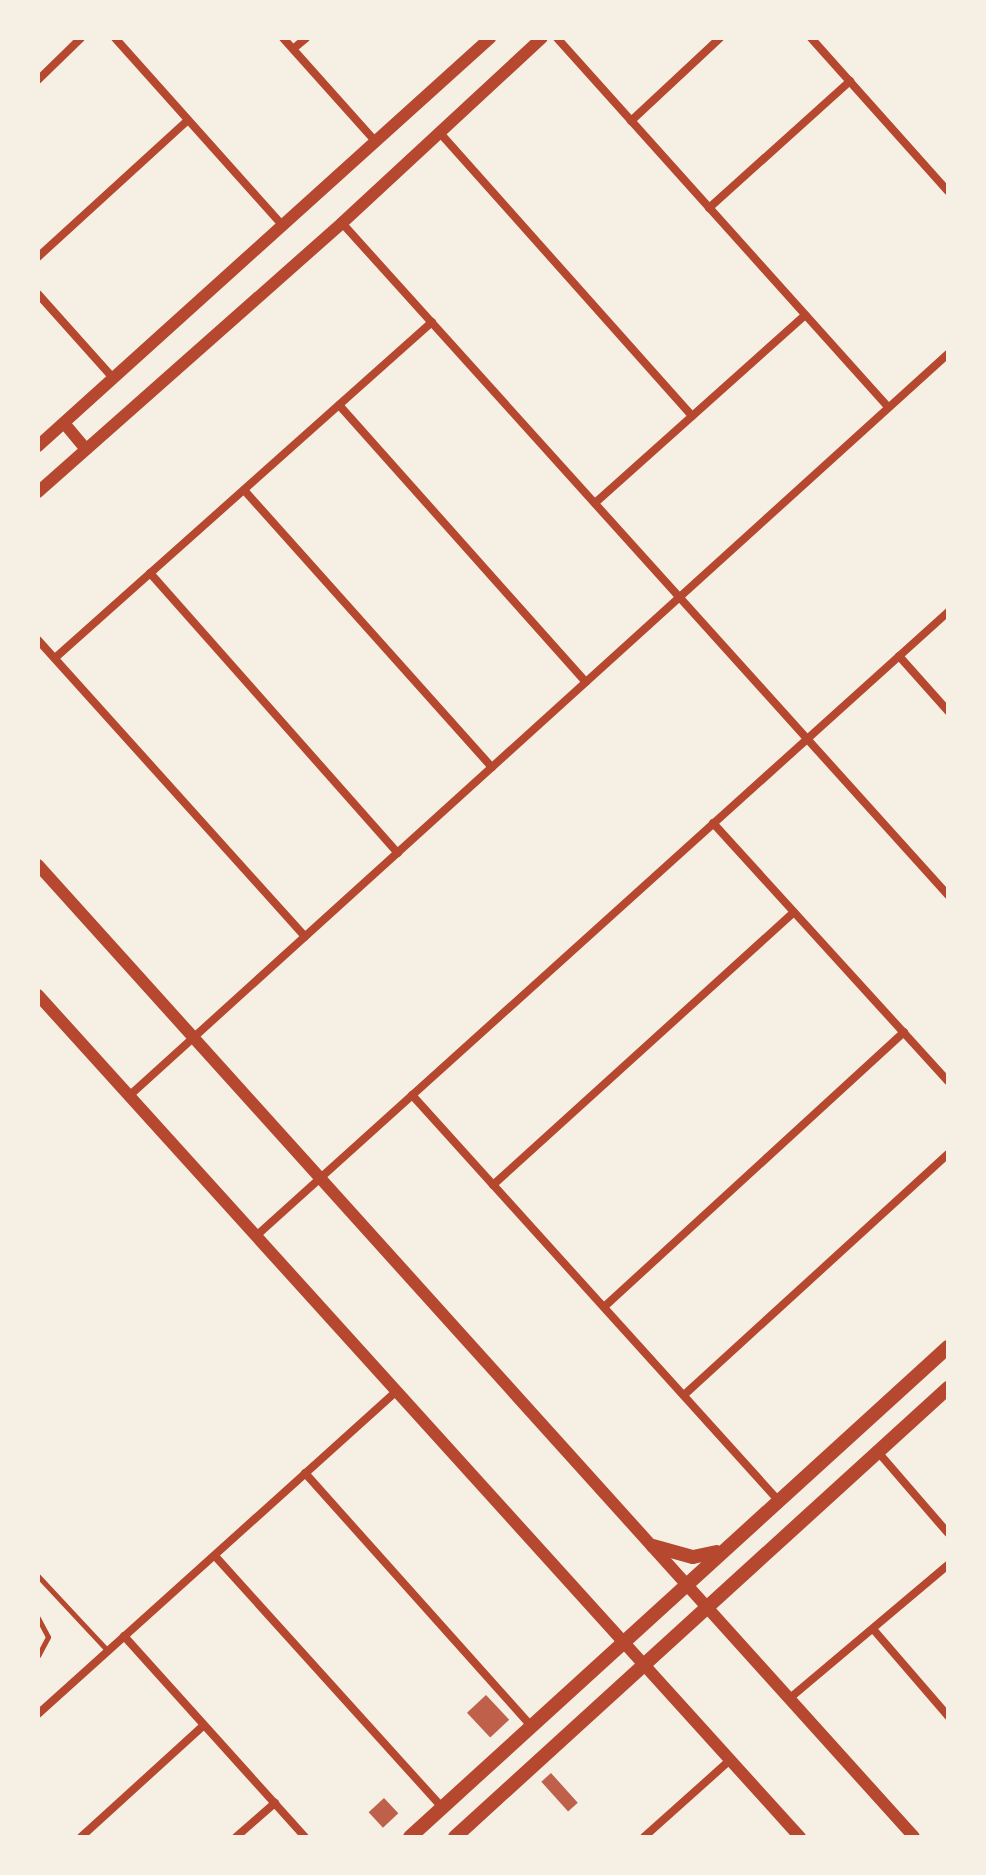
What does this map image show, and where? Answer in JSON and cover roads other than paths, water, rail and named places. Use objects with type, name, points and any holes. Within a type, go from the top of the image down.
[{"type":"main road","points":[[410,1837],[622,1640],[948,1347]]},
{"type":"main road","points":[[455,1837],[948,1388]]},
{"type":"main road","points":[[653,1546],[693,1557],[723,1549]]},
{"type":"street","points":[[38,80],[81,38]]},
{"type":"street","points":[[115,38],[282,225]]},
{"type":"street","points":[[283,38],[375,141]]},
{"type":"street","points":[[293,49],[306,38]]},
{"type":"street","points":[[38,446],[490,38]]},
{"type":"street","points":[[38,492],[342,223],[542,38]]},
{"type":"street","points":[[557,38],[888,407]]},
{"type":"street","points":[[631,121],[720,38]]},
{"type":"street","points":[[811,38],[948,191]]},
{"type":"street","points":[[709,208],[850,81]]},
{"type":"street","points":[[38,257],[188,120]]},
{"type":"street","points":[[440,133],[692,416]]},
{"type":"street","points":[[342,223],[948,895]]},
{"type":"street","points":[[38,294],[114,379]]},
{"type":"street","points":[[595,503],[805,315]]},
{"type":"street","points":[[55,658],[432,322]]},
{"type":"street","points":[[129,1096],[948,354]]},
{"type":"street","points":[[339,405],[586,682]]},
{"type":"street","points":[[64,423],[86,449]]},
{"type":"street","points":[[244,490],[492,767]]},
{"type":"street","points":[[150,573],[398,853]]},
{"type":"street","points":[[256,1236],[948,612]]},
{"type":"street","points":[[38,640],[305,937]]},
{"type":"street","points":[[899,656],[948,711]]},
{"type":"street","points":[[713,823],[948,1081]]},
{"type":"street","points":[[38,865],[914,1837]]},
{"type":"street","points":[[493,1185],[794,912]]},
{"type":"street","points":[[38,995],[800,1837]]},
{"type":"street","points":[[604,1307],[904,1032]]},
{"type":"street","points":[[412,1095],[778,1500]]},
{"type":"street","points":[[684,1395],[948,1154]]},
{"type":"street","points":[[38,1714],[397,1391]]},
{"type":"street","points":[[878,1452],[948,1533]]},
{"type":"street","points":[[305,1473],[531,1726]]},
{"type":"street","points":[[215,1556],[443,1808]]},
{"type":"street","points":[[790,1698],[948,1565]]},
{"type":"street","points":[[873,1629],[946,1709]]},
{"type":"street","points":[[124,1636],[305,1837]]},
{"type":"street","points":[[82,1837],[204,1725]]},
{"type":"street","points":[[644,1837],[730,1760]]},
{"type":"street","points":[[236,1837],[275,1803]]},
{"type":"lane","points":[[38,1576],[108,1651]]},
{"type":"lane","points":[[38,1618],[48,1637],[38,1656]]}]
